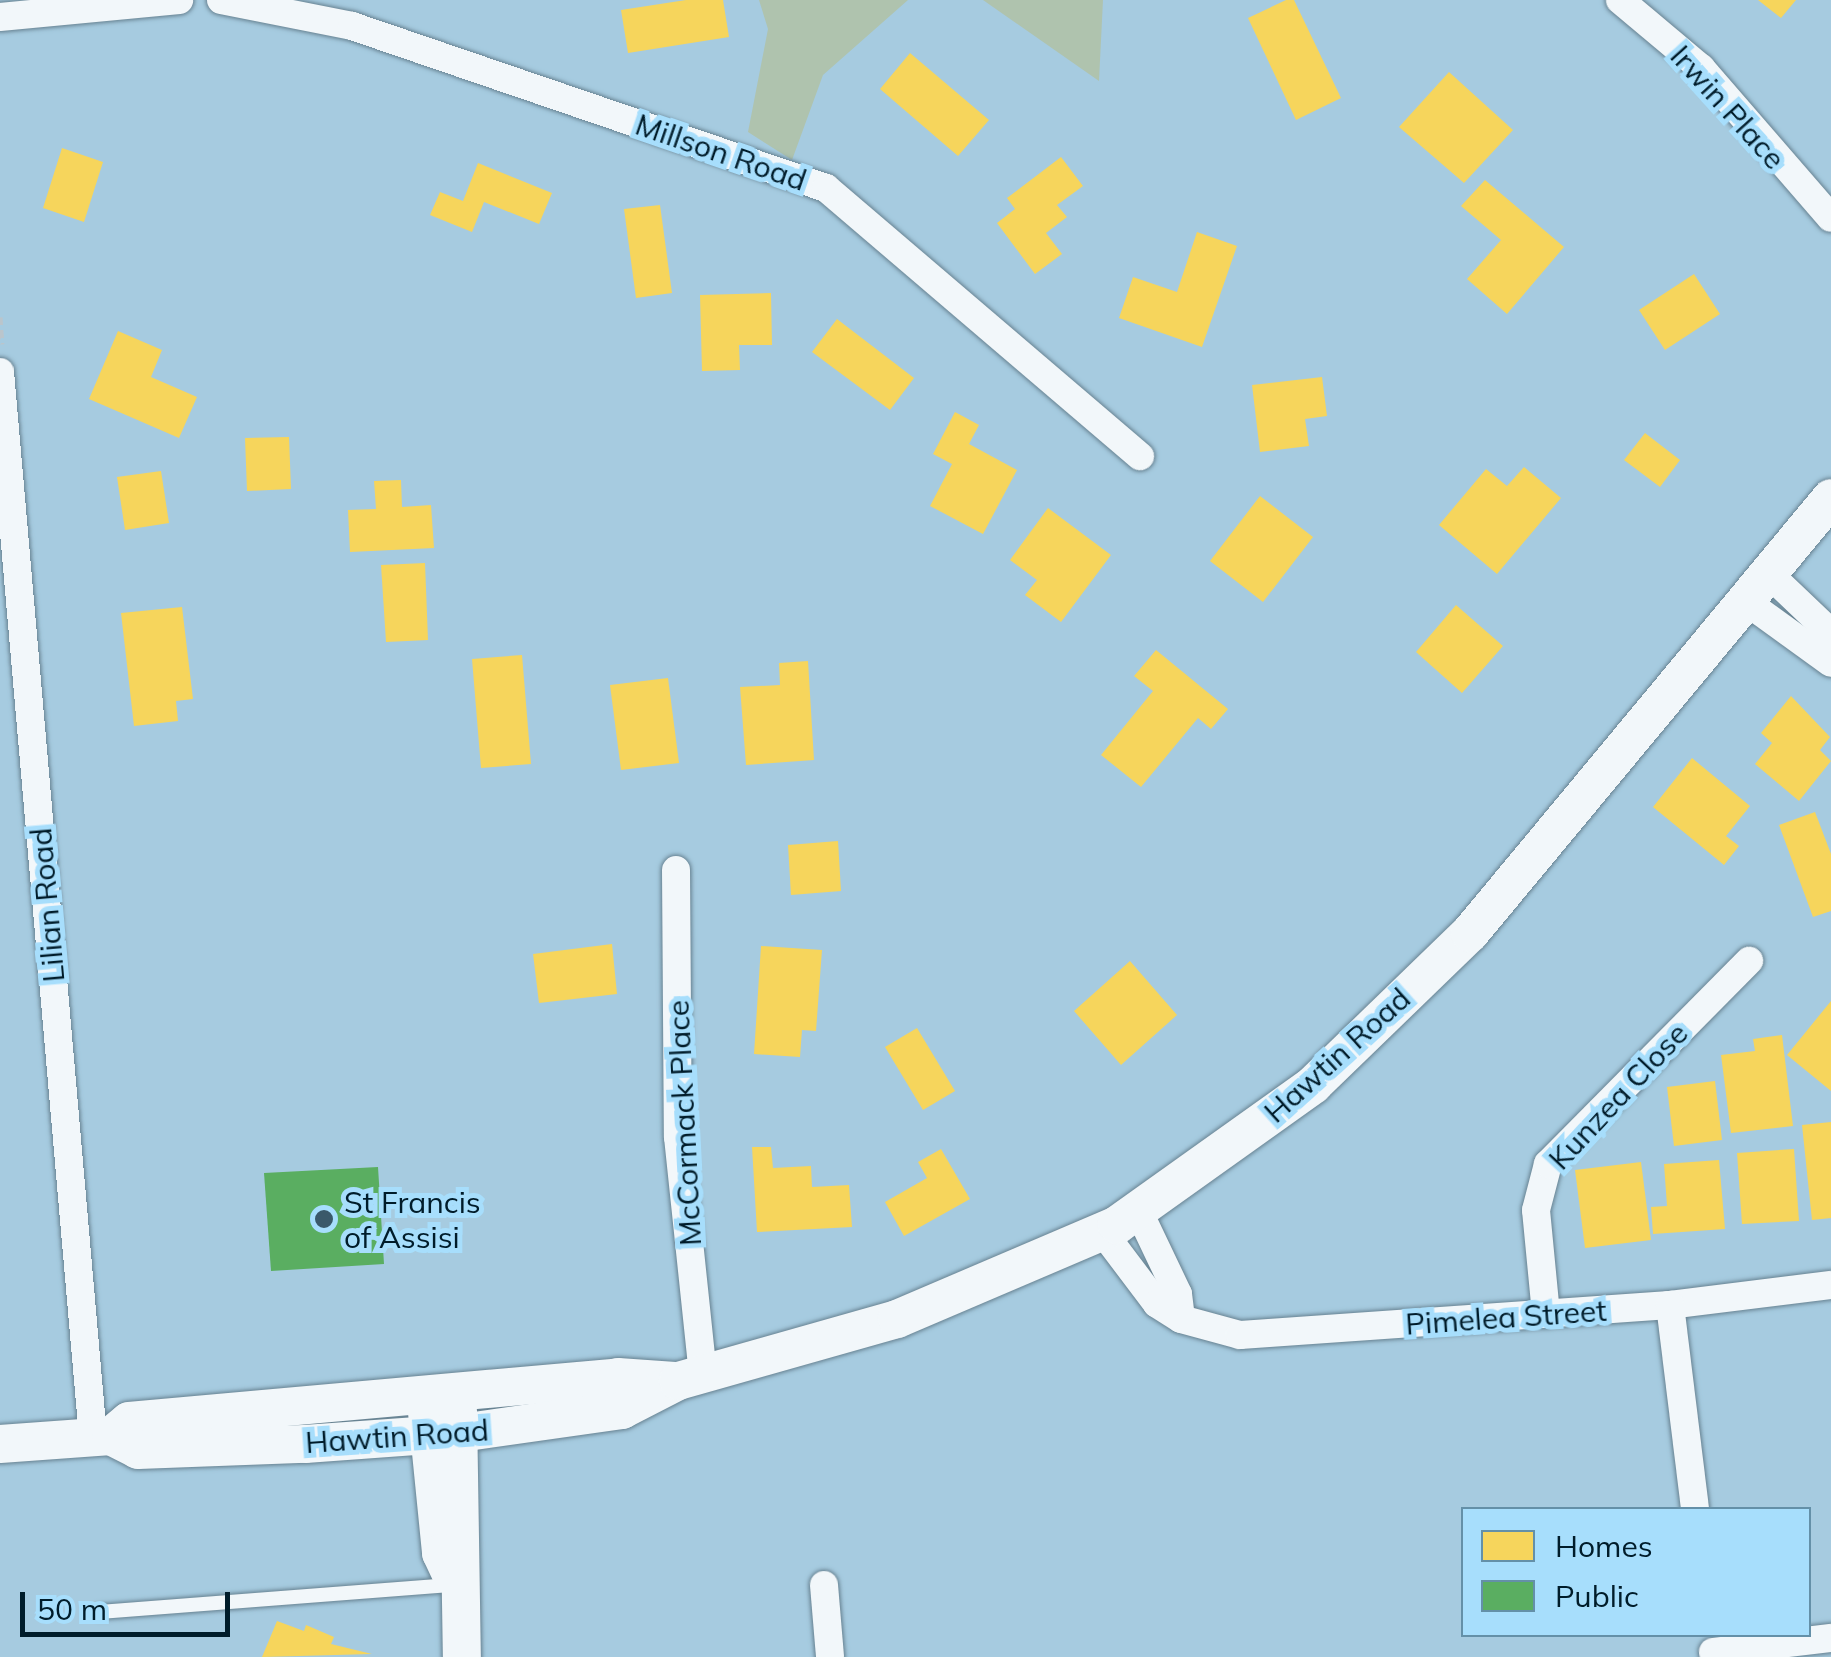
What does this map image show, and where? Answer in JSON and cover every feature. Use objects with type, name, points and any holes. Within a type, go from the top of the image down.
[{"type":"main road","name":"Hawtin Road","points":[[0,1444],[102,1437],[138,1450],[444,1434],[622,1410],[691,1378],[897,1320],[1102,1231],[1138,1210],[1313,1085],[1470,932],[1831,498]]},
{"type":"main road","name":"Hawtin Road","points":[[102,1437],[128,1420],[618,1377],[691,1378]]},
{"type":"main road","points":[[441,1394],[441,1553],[457,1585],[462,1657]]},
{"type":"street","points":[[0,17],[180,0]]},
{"type":"street","name":"Millson Road","points":[[221,0],[352,26],[826,188],[1140,456]]},
{"type":"street","name":"Irwin Place","points":[[1620,0],[1701,68],[1831,218]]},
{"type":"street","name":"Lilian Road","points":[[0,372],[102,1437]]},
{"type":"street","points":[[1756,587],[1831,633]]},
{"type":"street","points":[[1756,587],[1831,662]]},
{"type":"street","name":"McCormack Place","points":[[676,870],[678,1136],[691,1378]]},
{"type":"street","name":"Kunzea Close","points":[[1546,1314],[1536,1210],[1548,1164],[1749,961]]},
{"type":"street","points":[[1138,1210],[1178,1294],[1181,1318]]},
{"type":"street","name":"Pimelea Street","points":[[1102,1231],[1157,1304],[1181,1318],[1240,1335],[1670,1305],[1831,1285]]},
{"type":"street","points":[[1670,1305],[1696,1507]]},
{"type":"street","points":[[824,1585],[830,1657]]},
{"type":"street","points":[[1713,1648],[1831,1638]]},
{"type":"lane","points":[[100,1612],[428,1582],[457,1585]]},
{"type":"green space","points":[[759,0],[908,0],[823,75],[792,160],[748,132],[768,29]]},
{"type":"green space","points":[[983,0],[1103,0],[1099,81]]},
{"type":"building: Homes","points":[[686,0],[723,0],[729,37],[628,53],[621,10]]},
{"type":"building: Homes","points":[[1294,0],[1341,98],[1296,120],[1248,18]]},
{"type":"building: Homes","points":[[1758,0],[1796,0],[1781,18]]},
{"type":"building: Homes","points":[[910,53],[989,120],[958,156],[880,89]]},
{"type":"building: Homes","points":[[1449,72],[1513,130],[1464,183],[1399,127]]},
{"type":"building: Homes","points":[[62,148],[103,162],[84,222],[43,208]]},
{"type":"building: Homes","points":[[1061,157],[1083,186],[1057,205],[1067,217],[1046,233],[1062,254],[1035,274],[997,223],[1015,209],[1007,198]]},
{"type":"building: Homes","points":[[478,163],[552,193],[539,224],[484,202],[472,232],[430,215],[440,192],[463,201]]},
{"type":"building: Homes","points":[[1485,180],[1564,247],[1507,314],[1467,279],[1501,240],[1461,206]]},
{"type":"building: Homes","points":[[660,205],[672,293],[636,298],[624,209]]},
{"type":"building: Homes","points":[[1197,232],[1237,246],[1202,347],[1119,318],[1133,277],[1177,292]]},
{"type":"building: Homes","points":[[1694,274],[1720,314],[1665,350],[1639,310]]},
{"type":"building: Homes","points":[[771,293],[772,345],[739,345],[740,370],[702,371],[700,295]]},
{"type":"building: Homes","points":[[837,319],[914,378],[890,410],[812,352]]},
{"type":"building: Homes","points":[[118,331],[162,350],[151,377],[197,397],[179,438],[89,399]]},
{"type":"building: Homes","points":[[1322,377],[1327,416],[1305,419],[1309,446],[1260,452],[1252,385]]},
{"type":"building: Homes","points":[[955,412],[979,425],[969,444],[1017,470],[983,534],[930,506],[952,464],[933,454]]},
{"type":"building: Homes","points":[[1645,433],[1680,460],[1660,487],[1624,460]]},
{"type":"building: Homes","points":[[289,437],[291,489],[247,491],[245,438]]},
{"type":"building: Homes","points":[[1524,467],[1561,498],[1497,574],[1439,525],[1486,469],[1507,486]]},
{"type":"building: Homes","points":[[161,471],[169,523],[125,530],[117,477]]},
{"type":"building: Homes","points":[[401,480],[402,507],[431,505],[434,548],[350,552],[348,510],[376,509],[374,481]]},
{"type":"building: Homes","points":[[1260,496],[1313,537],[1263,602],[1210,561]]},
{"type":"building: Homes","points":[[1048,508],[1111,555],[1061,622],[1025,595],[1037,580],[1010,560]]},
{"type":"building: Homes","points":[[425,563],[428,640],[386,642],[381,565]]},
{"type":"building: Homes","points":[[1456,605],[1503,646],[1462,693],[1416,652]]},
{"type":"building: Homes","points":[[182,607],[193,699],[176,701],[178,721],[134,726],[121,613]]},
{"type":"building: Homes","points":[[1156,650],[1228,709],[1211,729],[1198,718],[1141,787],[1101,755],[1153,691],[1134,676]]},
{"type":"building: Homes","points":[[522,655],[531,764],[481,768],[472,659]]},
{"type":"building: Homes","points":[[808,661],[814,760],[746,765],[740,687],[780,685],[779,663]]},
{"type":"building: Homes","points":[[668,678],[679,763],[621,770],[610,685]]},
{"type":"building: Homes","points":[[1791,696],[1830,737],[1820,750],[1831,761],[1799,801],[1755,764],[1772,743],[1761,733]]},
{"type":"building: Homes","points":[[1692,758],[1750,806],[1726,836],[1739,846],[1724,865],[1653,807]]},
{"type":"building: Homes","points":[[1815,812],[1831,854],[1831,911],[1813,917],[1779,825]]},
{"type":"building: Homes","points":[[838,841],[841,891],[791,895],[788,845]]},
{"type":"building: Homes","points":[[612,944],[617,994],[539,1003],[533,954]]},
{"type":"building: Homes","points":[[761,946],[822,950],[816,1031],[802,1030],[800,1057],[754,1054]]},
{"type":"building: Homes","points":[[1130,961],[1177,1015],[1121,1065],[1074,1011]]},
{"type":"building: Homes","points":[[1831,1001],[1831,1091],[1787,1055]]},
{"type":"building: Homes","points":[[917,1028],[955,1091],[923,1110],[885,1047]]},
{"type":"building: Homes","points":[[1782,1035],[1793,1126],[1731,1133],[1721,1055],[1755,1051],[1753,1039]]},
{"type":"building: Homes","points":[[1715,1081],[1722,1140],[1674,1146],[1667,1087]]},
{"type":"building: Homes","points":[[1831,1122],[1831,1218],[1812,1220],[1802,1125]]},
{"type":"building: Homes","points":[[752,1147],[771,1147],[773,1168],[811,1166],[812,1187],[849,1185],[852,1227],[757,1232]]},
{"type":"building: Homes","points":[[941,1149],[970,1199],[904,1236],[885,1202],[927,1178],[918,1162]]},
{"type":"building: Homes","points":[[1794,1149],[1799,1221],[1742,1224],[1737,1153]]},
{"type":"building: Homes","points":[[1719,1160],[1725,1229],[1653,1234],[1651,1207],[1667,1206],[1664,1164]]},
{"type":"building: Homes","points":[[1641,1162],[1651,1240],[1585,1248],[1575,1170]]},
{"type":"building: Homes","points":[[277,1621],[304,1631],[306,1625],[334,1637],[331,1644],[372,1654],[262,1657]]},
{"type":"building: Public","name":"St Francis of Assisi","points":[[378,1167],[384,1264],[271,1271],[264,1173]]},
{"type":"place","name":"St Francis of Assisi","points":[[324,1219]]}]
